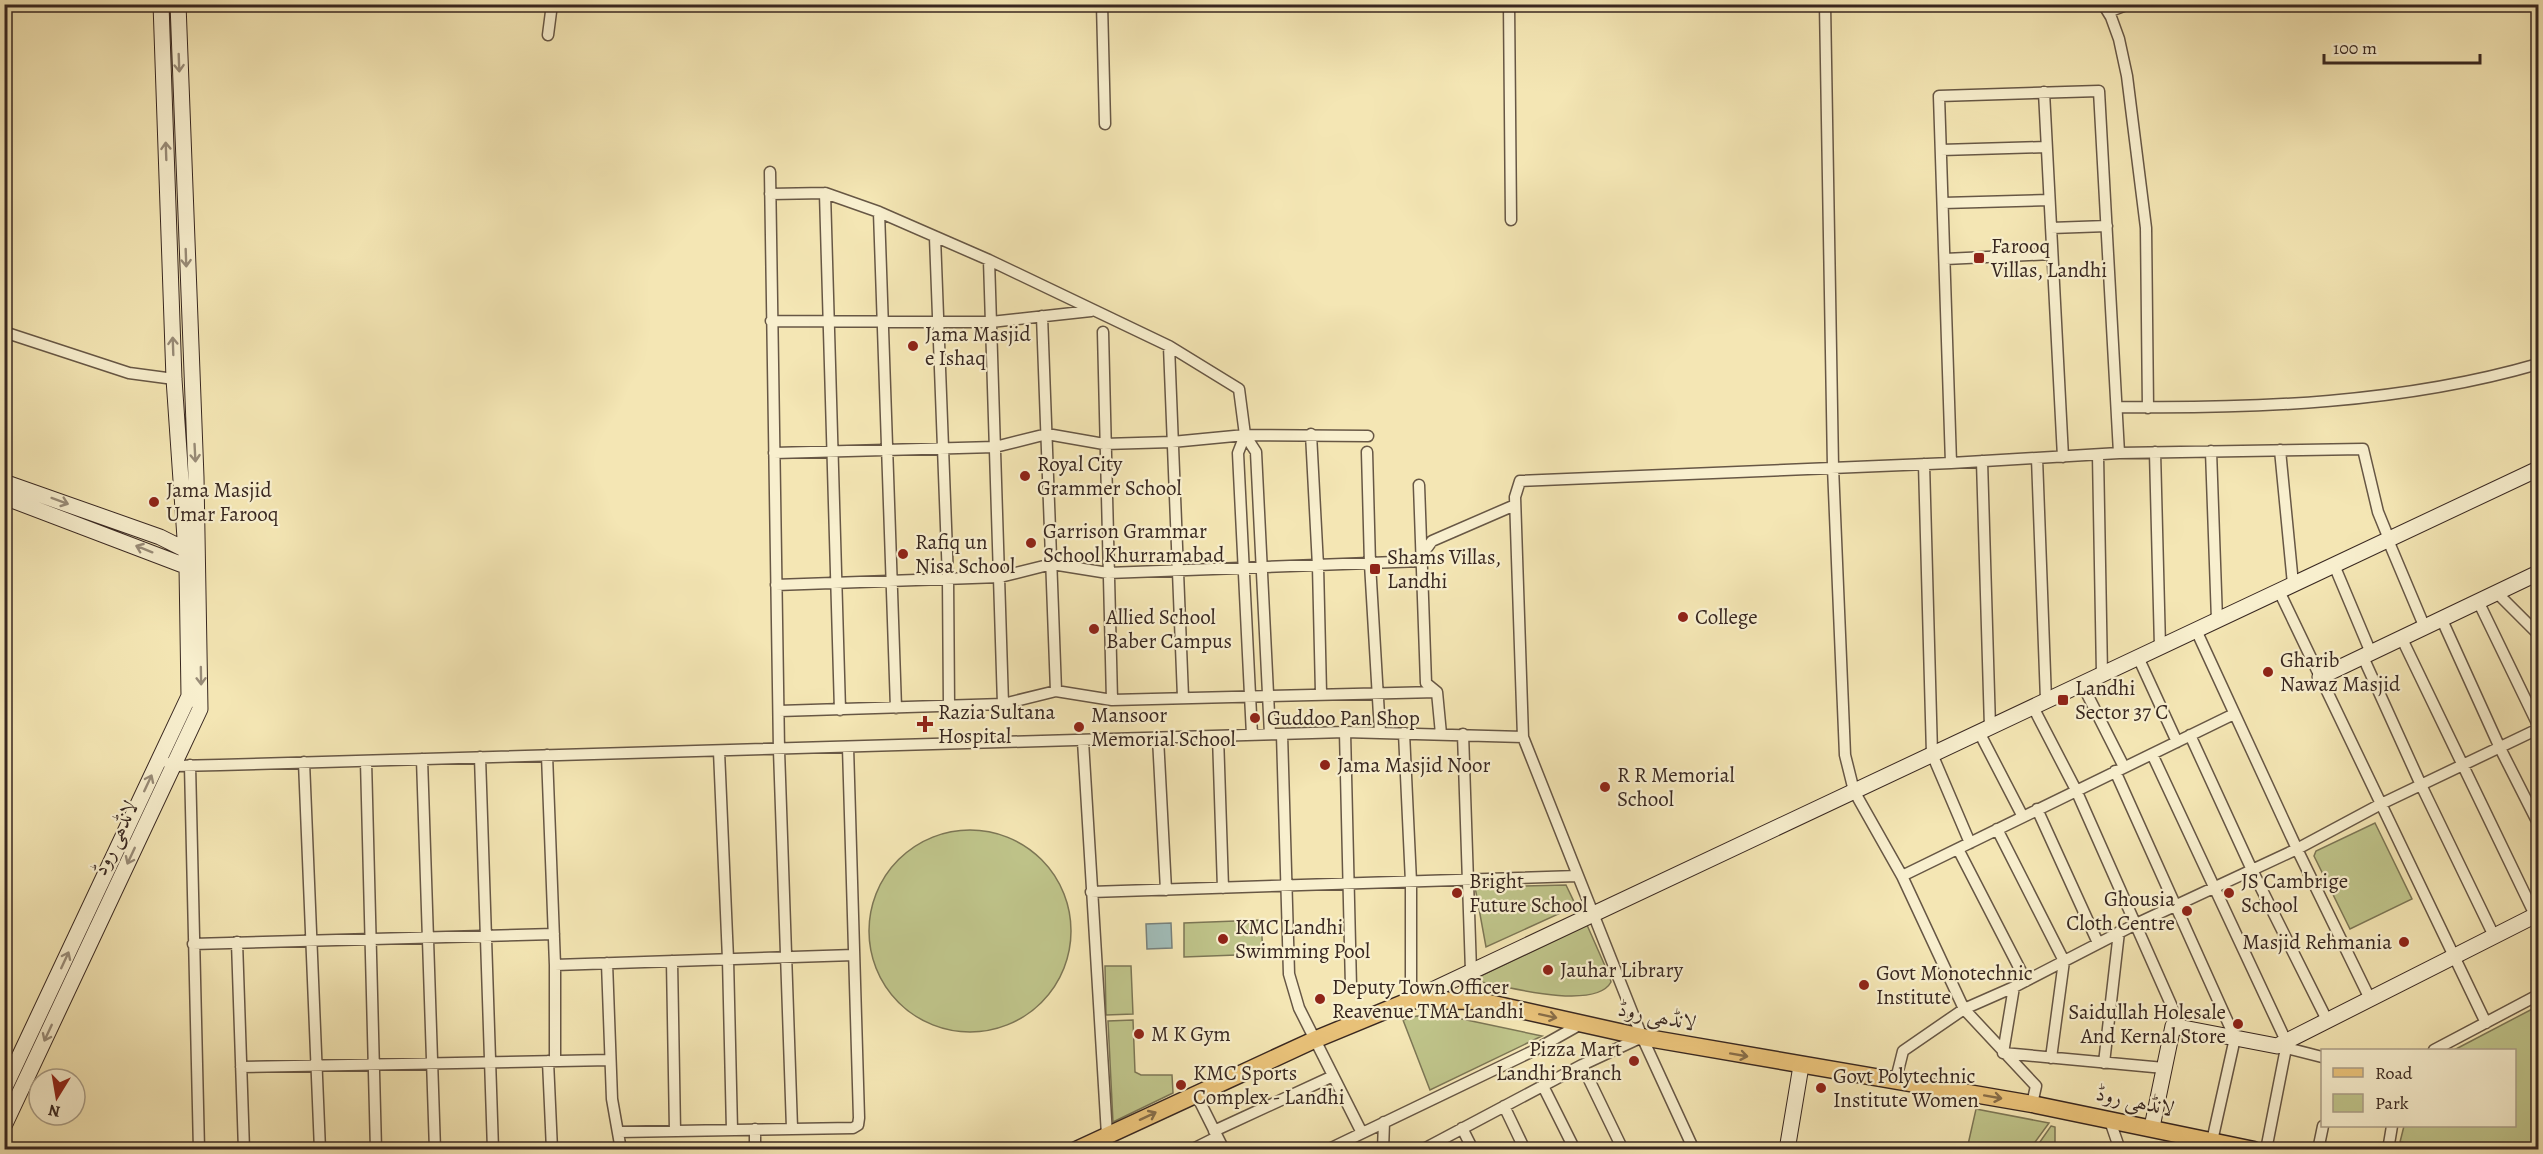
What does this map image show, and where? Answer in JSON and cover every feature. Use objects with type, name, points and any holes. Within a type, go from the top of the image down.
[{"type":"main road","points":[[161,4],[174,379],[192,553]]},
{"type":"main road","points":[[178,4],[192,553]]},
{"type":"main road","points":[[1411,1000],[2538,468]]},
{"type":"main road","points":[[4,482],[159,537],[192,553]]},
{"type":"main road","points":[[4,497],[193,569]]},
{"type":"main road","name":"لانڈھی روڈ","points":[[4,1126],[10,1106],[93,938],[200,709],[192,553]]},
{"type":"main road","name":"لانڈھی روڈ","points":[[4,1089],[189,696],[193,569]]},
{"type":"main road","points":[[2320,677],[2538,573]]},
{"type":"main road","points":[[2152,1128],[2173,1026],[2283,1045],[2327,1020],[2537,914]]},
{"type":"main road","points":[[79,931],[93,938]]},
{"type":"main road","name":"لانڈھی روڈ","points":[[1079,1149],[1314,1040],[1411,1000],[1480,1001],[1642,1037],[1801,1066],[1896,1079],[2109,1118],[2211,1145],[2254,1149]]},
{"type":"main road","points":[[1787,1149],[1801,1066]]},
{"type":"street","points":[[548,35],[552,4]]},
{"type":"street","points":[[1102,4],[1104,124]]},
{"type":"street","points":[[1509,4],[1511,220]]},
{"type":"street","points":[[1825,4],[1833,467],[1845,755],[1854,791],[1902,876],[1964,1009],[2036,1086],[2032,1104]]},
{"type":"street","points":[[2129,4],[2106,8],[2119,39],[2127,76],[2146,228],[2148,408]]},
{"type":"street","points":[[1952,463],[1939,96],[2099,91],[2119,453]]},
{"type":"street","points":[[2044,92],[2063,457]]},
{"type":"street","points":[[1941,150],[2046,147]]},
{"type":"street","points":[[770,172],[779,750],[792,1128]]},
{"type":"street","points":[[770,194],[825,193],[879,212],[988,260],[1169,346],[1239,389],[1245,435],[1256,452],[1268,694],[1276,734],[1287,886],[1289,974],[1299,1008],[1362,1133]]},
{"type":"street","points":[[825,193],[840,710]]},
{"type":"street","points":[[1943,203],[2049,200]]},
{"type":"street","points":[[879,212],[896,708]]},
{"type":"street","points":[[2051,228],[2107,226]]},
{"type":"street","points":[[935,237],[948,579],[949,706]]},
{"type":"street","points":[[1945,260],[2052,254]]},
{"type":"street","points":[[988,260],[1003,704]]},
{"type":"street","points":[[771,321],[991,322],[1093,310]]},
{"type":"street","points":[[1042,316],[1056,691]]},
{"type":"street","points":[[4,332],[129,373],[174,379]]},
{"type":"street","points":[[1103,332],[1107,573],[1112,700]]},
{"type":"street","points":[[1169,346],[1183,698]]},
{"type":"street","points":[[2117,407],[2287,406],[2470,383],[2538,364]]},
{"type":"street","points":[[774,453],[996,447],[1047,434],[1104,444],[1172,442],[1245,435],[1368,436]]},
{"type":"street","points":[[1311,434],[1322,693]]},
{"type":"street","points":[[1245,435],[1238,453],[1252,735]]},
{"type":"street","points":[[1694,1149],[1642,1037],[1576,876],[1523,737],[1515,505],[1520,481],[1952,463],[2119,453],[2362,449],[2378,512],[2425,628]]},
{"type":"street","points":[[2280,450],[2286,588],[2320,677],[2486,1023]]},
{"type":"street","points":[[2211,451],[2217,620]]},
{"type":"street","points":[[1367,452],[1370,564],[1380,732]]},
{"type":"street","points":[[2155,452],[2160,647]]},
{"type":"street","points":[[2098,454],[2102,674]]},
{"type":"street","points":[[2037,458],[2040,704],[2181,1027]]},
{"type":"street","points":[[1982,461],[1985,730],[2023,817]]},
{"type":"street","points":[[1924,464],[1932,754],[1970,843]]},
{"type":"street","points":[[1419,485],[1426,682],[1437,692],[1441,734]]},
{"type":"street","points":[[1422,561],[1424,552],[1432,541],[1515,505]]},
{"type":"street","points":[[776,585],[1000,577],[1052,564],[1107,573],[1244,570],[1422,561]]},
{"type":"street","points":[[2334,565],[2367,655],[2421,785],[2494,936]]},
{"type":"street","points":[[2497,593],[2538,634]]},
{"type":"street","points":[[1896,1079],[1903,1051],[1964,1009],[2014,987],[2136,924],[2297,849],[2381,804],[2538,727],[2479,603]]},
{"type":"street","points":[[2442,620],[2500,747],[2538,823]]},
{"type":"street","points":[[2196,630],[2297,849],[2370,999]]},
{"type":"street","points":[[2402,639],[2462,766],[2537,914]]},
{"type":"street","points":[[2138,657],[2177,742]]},
{"type":"street","points":[[2082,684],[2235,1038],[2211,1145]]},
{"type":"street","points":[[779,711],[1003,704],[1056,691],[1112,700],[1268,694],[1437,692]]},
{"type":"street","points":[[1902,876],[2234,714]]},
{"type":"street","points":[[159,760],[174,766],[1345,732],[1523,737]]},
{"type":"street","points":[[1345,732],[1351,987]]},
{"type":"street","points":[[1404,733],[1411,882],[1411,1000]]},
{"type":"street","points":[[1463,734],[1471,971]]},
{"type":"street","points":[[2190,735],[2252,870],[2327,1020]]},
{"type":"street","points":[[1218,736],[1223,888]]},
{"type":"street","points":[[1158,738],[1166,890]]},
{"type":"street","points":[[1083,741],[1107,1135]]},
{"type":"street","points":[[618,1132],[853,1128],[858,1125],[848,747]]},
{"type":"street","points":[[719,751],[728,959],[732,1130]]},
{"type":"street","points":[[2152,754],[2283,1045],[2266,1149]]},
{"type":"street","points":[[547,755],[555,965],[552,1149]]},
{"type":"street","points":[[480,757],[493,1149]]},
{"type":"street","points":[[422,759],[434,1063],[435,1149]]},
{"type":"street","points":[[366,760],[376,1149]]},
{"type":"street","points":[[304,762],[321,1149]]},
{"type":"street","points":[[190,765],[199,1149]]},
{"type":"street","points":[[2037,809],[2098,943]]},
{"type":"street","points":[[1997,829],[2064,962],[2052,1058]]},
{"type":"street","points":[[1958,849],[2026,981]]},
{"type":"street","points":[[1091,892],[1576,876]]},
{"type":"street","points":[[2104,1063],[2119,933]]},
{"type":"street","points":[[193,944],[554,934]]},
{"type":"street","points":[[237,942],[244,1149]]},
{"type":"street","points":[[555,965],[854,955]]},
{"type":"street","points":[[672,961],[675,1131]]},
{"type":"street","points":[[607,963],[612,1099],[621,1149]]},
{"type":"street","points":[[2003,1053],[2014,987]]},
{"type":"street","points":[[2436,1049],[2538,996]]},
{"type":"street","points":[[1327,1149],[1533,1051],[1581,1024]]},
{"type":"street","points":[[1424,1149],[1582,1065],[1642,1037]]},
{"type":"street","points":[[2283,1045],[2321,1057]]},
{"type":"street","points":[[2003,1053],[2164,1068]]},
{"type":"street","points":[[241,1067],[610,1060]]},
{"type":"street","points":[[1582,1065],[1623,1149]]},
{"type":"street","points":[[1191,1149],[1216,1134],[1332,1076]]},
{"type":"street","points":[[1543,1086],[1575,1149]]},
{"type":"street","points":[[1196,1094],[1224,1149]]},
{"type":"street","points":[[1504,1106],[1525,1149]]},
{"type":"street","points":[[2109,1118],[2120,1149]]},
{"type":"street","points":[[1383,1149],[1384,1122]]},
{"type":"street","points":[[2318,1149],[2323,1127]]},
{"type":"street","points":[[2388,1149],[2392,1127]]},
{"type":"street","points":[[1462,1128],[1473,1149]]},
{"type":"street","points":[[755,1129],[755,1149]]},
{"type":"street","points":[[1344,1142],[1355,1149]]},
{"type":"green space","points":[[2375,823],[2412,899],[2350,929],[2314,856],[2316,851]]},
{"type":"green space","points":[[960,830],[980,830],[1009,837],[1042,859],[1064,892],[1071,931],[1064,970],[1042,1003],[1009,1025],[980,1032],[960,1032],[931,1025],[898,1003],[876,970],[869,941],[869,921],[876,892],[898,859],[931,837]]},
{"type":"green space","points":[[1566,885],[1576,906],[1486,947],[1475,887]]},
{"type":"green space","name":"KMC Landhi Swimming Pool","points":[[1261,920],[1263,954],[1184,957],[1184,923]]},
{"type":"green space","points":[[1587,925],[1611,982],[1602,991],[1567,996],[1524,991],[1472,980]]},
{"type":"green space","points":[[1105,966],[1131,966],[1133,1014],[1106,1015]]},
{"type":"green space","points":[[2538,1006],[2538,1149],[2436,1149],[2400,1142],[2404,1127],[2516,1127],[2516,1049],[2456,1049]]},
{"type":"green space","points":[[1417,1016],[1462,1019],[1542,1036],[1430,1090],[1403,1020]]},
{"type":"green space","points":[[1133,1020],[1135,1072],[1141,1075],[1172,1075],[1173,1093],[1113,1122],[1108,1021]]},
{"type":"green space","points":[[1976,1109],[2049,1123],[2030,1149],[1967,1149]]},
{"type":"green space","points":[[2051,1126],[2055,1127],[2055,1149],[2035,1149]]},
{"type":"water","points":[[1171,923],[1172,948],[1147,949],[1146,924]]},
{"type":"place","name":"Farooq Villas, Landhi","points":[[1979,258]]},
{"type":"place","name":"Jama Masjid e Ishaq","points":[[913,346]]},
{"type":"place","name":"Royal City Grammer School","points":[[1025,476]]},
{"type":"place","name":"Jama Masjid Umar Farooq","points":[[154,502]]},
{"type":"place","name":"Garrison Grammar School Khurramabad","points":[[1031,543]]},
{"type":"place","name":"Rafiq un Nisa School","points":[[903,554]]},
{"type":"place","name":"Shams Villas, Landhi","points":[[1375,569]]},
{"type":"place","name":"College","points":[[1683,617]]},
{"type":"place","name":"Allied School Baber Campus","points":[[1094,629]]},
{"type":"place","name":"Gharib Nawaz Masjid","points":[[2268,672]]},
{"type":"place","name":"Landhi Sector 37 C","points":[[2063,700]]},
{"type":"place","name":"Guddoo Pan Shop","points":[[1255,718]]},
{"type":"place","name":"Razia Sultana Hospital","points":[[925,724]]},
{"type":"place","name":"Mansoor Memorial School","points":[[1079,727]]},
{"type":"place","name":"Jama Masjid Noor","points":[[1325,765]]},
{"type":"place","name":"R R Memorial School","points":[[1605,787]]},
{"type":"place","name":"Bright Future School","points":[[1457,893]]},
{"type":"place","name":"JS Cambrige School","points":[[2229,893]]},
{"type":"place","name":"Ghousia Cloth Centre","points":[[2187,911]]},
{"type":"place","name":"KMC Landhi Swimming Pool","points":[[1223,939]]},
{"type":"place","name":"Masjid Rehmania","points":[[2404,942]]},
{"type":"place","name":"Jauhar Library","points":[[1548,970]]},
{"type":"place","name":"Govt Monotechnic Institute","points":[[1864,985]]},
{"type":"place","name":"Deputy Town Officer Reavenue TMA Landhi","points":[[1320,999]]},
{"type":"place","name":"Saidullah Holesale And Kernal Store","points":[[2238,1024]]},
{"type":"place","name":"M K Gym","points":[[1139,1034]]},
{"type":"place","name":"Pizza Mart Landhi Branch","points":[[1634,1061]]},
{"type":"place","name":"KMC Sports Complex - Landhi","points":[[1181,1085]]},
{"type":"place","name":"Govt Polytechnic Institute Women","points":[[1821,1088]]}]
